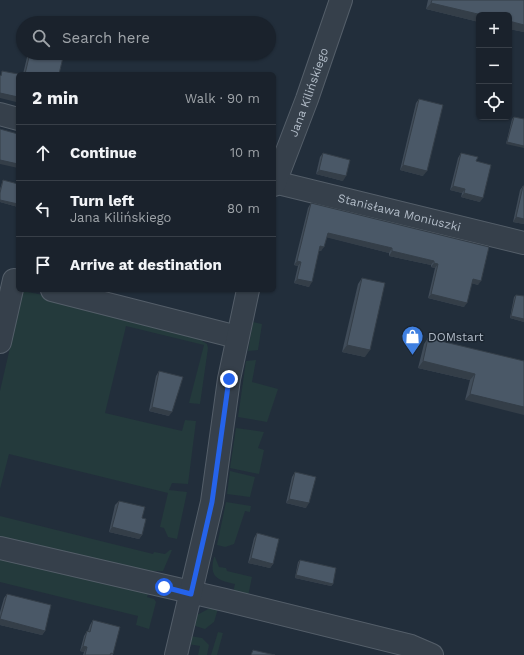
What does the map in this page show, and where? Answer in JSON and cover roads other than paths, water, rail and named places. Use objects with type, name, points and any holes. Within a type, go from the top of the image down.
[{"type":"street","name":"Jana Kilińskiego","points":[[276,178],[307,99],[341,0]]},
{"type":"street","points":[[0,114],[16,118]]},
{"type":"street","name":"Stanisława Moniuszki","points":[[276,183],[524,243]]},
{"type":"street","points":[[0,342],[10,279]]},
{"type":"street","points":[[60,292],[237,337]]},
{"type":"street","points":[[176,655],[212,502],[237,337],[248,292]]},
{"type":"street","points":[[0,548],[191,594],[225,600],[411,646],[432,655]]},
{"type":"place","name":"DOMstart","points":[[413,356]]}]
